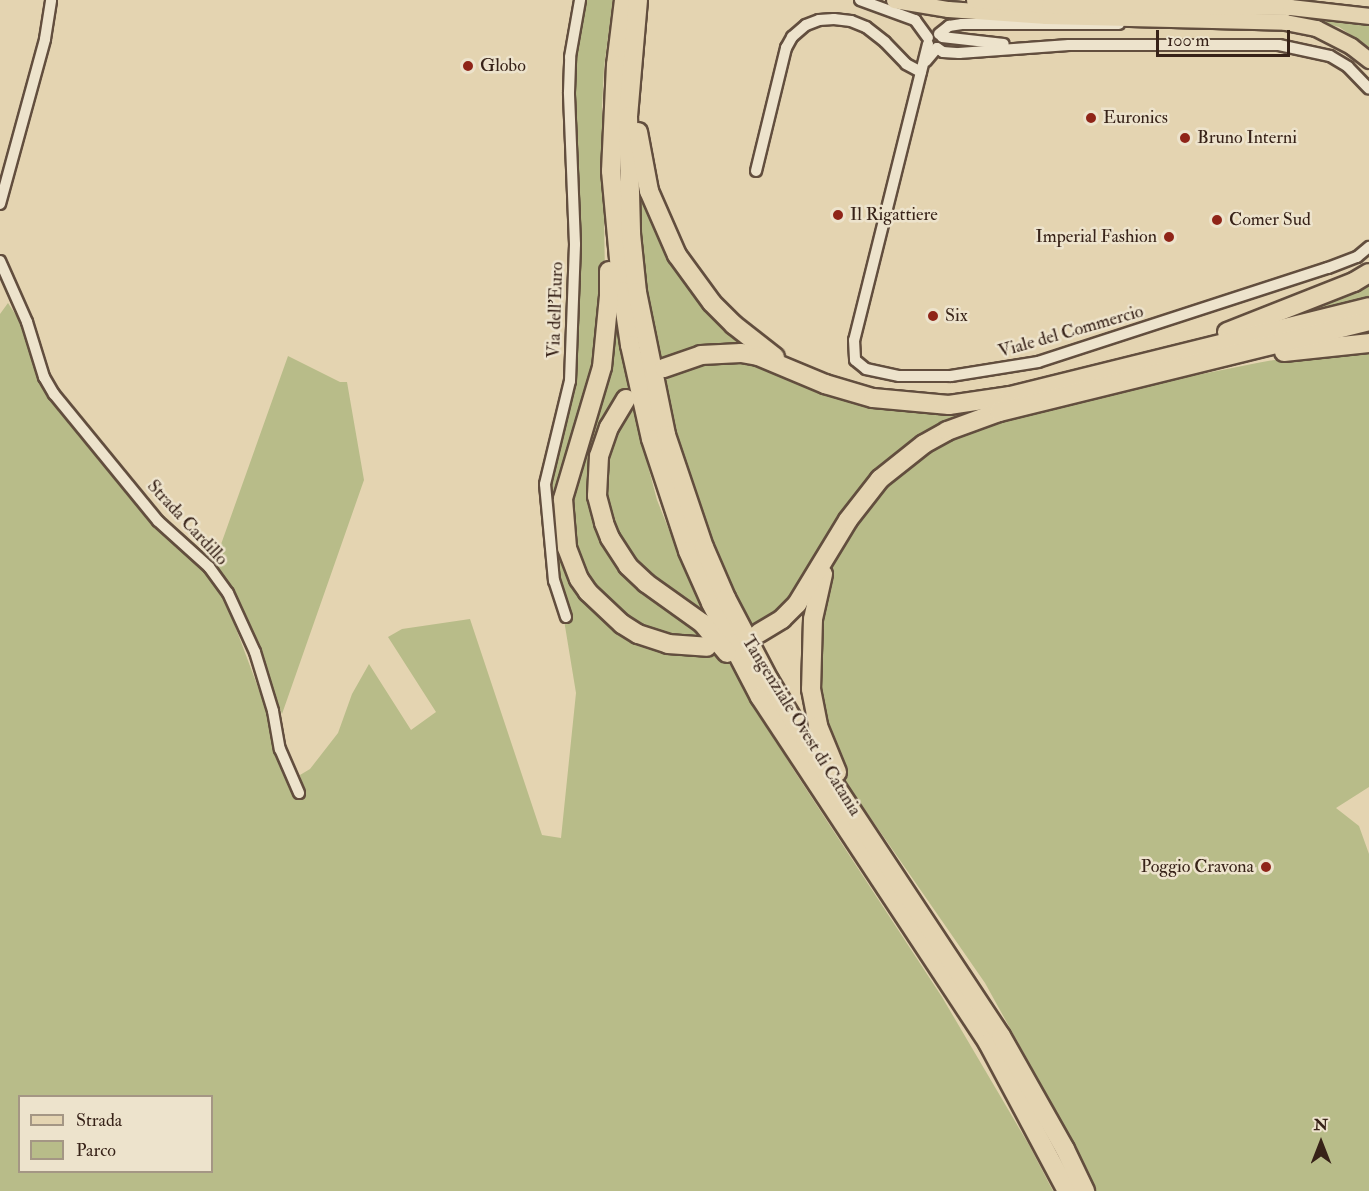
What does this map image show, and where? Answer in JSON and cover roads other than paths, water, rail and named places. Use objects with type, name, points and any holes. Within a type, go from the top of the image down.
[{"type":"highway","name":"Tangenziale Ovest di Catania","points":[[624,0],[616,65],[611,171],[620,281],[632,355],[651,439],[688,551],[721,622],[760,697],[988,1043],[1067,1191]]},
{"type":"highway","name":"Tangenziale Ovest di Catania","points":[[638,0],[628,116],[631,234],[645,342],[666,435],[704,547],[744,634],[805,740],[1001,1036],[1065,1149],[1085,1191]]},
{"type":"highway","points":[[643,0],[637,125],[643,169],[658,217],[677,255],[711,303],[763,349],[801,374]]},
{"type":"highway","points":[[611,171],[605,209],[609,296],[606,347],[598,384],[565,486],[562,517],[565,541],[579,579],[612,617],[654,640],[681,647],[707,647]]},
{"type":"highway","points":[[1077,379],[1215,337],[1354,282],[1369,273]]},
{"type":"highway","points":[[664,368],[701,355],[729,352],[758,356],[801,374],[873,398],[940,405],[980,402],[1369,307]]},
{"type":"highway","points":[[759,633],[782,619],[797,604],[863,497],[879,479],[924,444],[974,420],[1102,386],[1369,321]]},
{"type":"highway","points":[[1102,386],[1155,380],[1281,352],[1369,343]]},
{"type":"highway","points":[[626,399],[609,427],[597,471],[599,502],[610,538],[636,573],[684,608],[714,636],[811,789],[864,854]]},
{"type":"highway","points":[[833,545],[813,619],[810,667],[814,708],[834,766],[868,821],[883,858]]},
{"type":"main road","points":[[894,0],[992,13],[1301,24],[1337,38],[1369,60]]},
{"type":"main road","points":[[974,0],[1049,5],[1290,7],[1369,16]]},
{"type":"street","points":[[0,204],[45,39],[51,0]]},
{"type":"street","name":"Via dell'Euro","points":[[566,617],[554,581],[545,484],[570,381],[575,244],[569,92],[570,57],[580,0]]},
{"type":"street","points":[[860,0],[915,20],[931,43],[944,52],[959,53],[1028,46],[1279,45],[1330,56],[1348,67],[1369,89]]},
{"type":"street","points":[[756,171],[786,48],[792,37],[806,26],[819,20],[834,19],[858,24],[885,42],[906,64],[921,70],[933,33],[941,36],[1028,46]]},
{"type":"street","points":[[941,36],[949,27],[962,24],[1104,25],[1150,20]]},
{"type":"street","name":"Viale del Commercio","points":[[921,70],[854,340],[855,360],[866,369],[899,376],[951,376],[1038,362],[1328,268],[1357,257],[1369,247]]},
{"type":"street","name":"Strada Cardillo","points":[[0,261],[27,322],[44,377],[54,394],[158,521],[209,567],[228,593],[255,652],[271,703],[280,749],[299,793]]},
{"type":"place","name":"Globo","points":[[468,66]]},
{"type":"place","name":"Euronics","points":[[1091,118]]},
{"type":"place","name":"Bruno Interni","points":[[1185,138]]},
{"type":"place","name":"Il Rigattiere","points":[[838,215]]},
{"type":"place","name":"Comer Sud","points":[[1217,220]]},
{"type":"place","name":"Imperial Fashion","points":[[1169,237]]},
{"type":"place","name":"Six","points":[[933,316]]},
{"type":"place","name":"Poggio Cravona","points":[[1266,867]]}]
